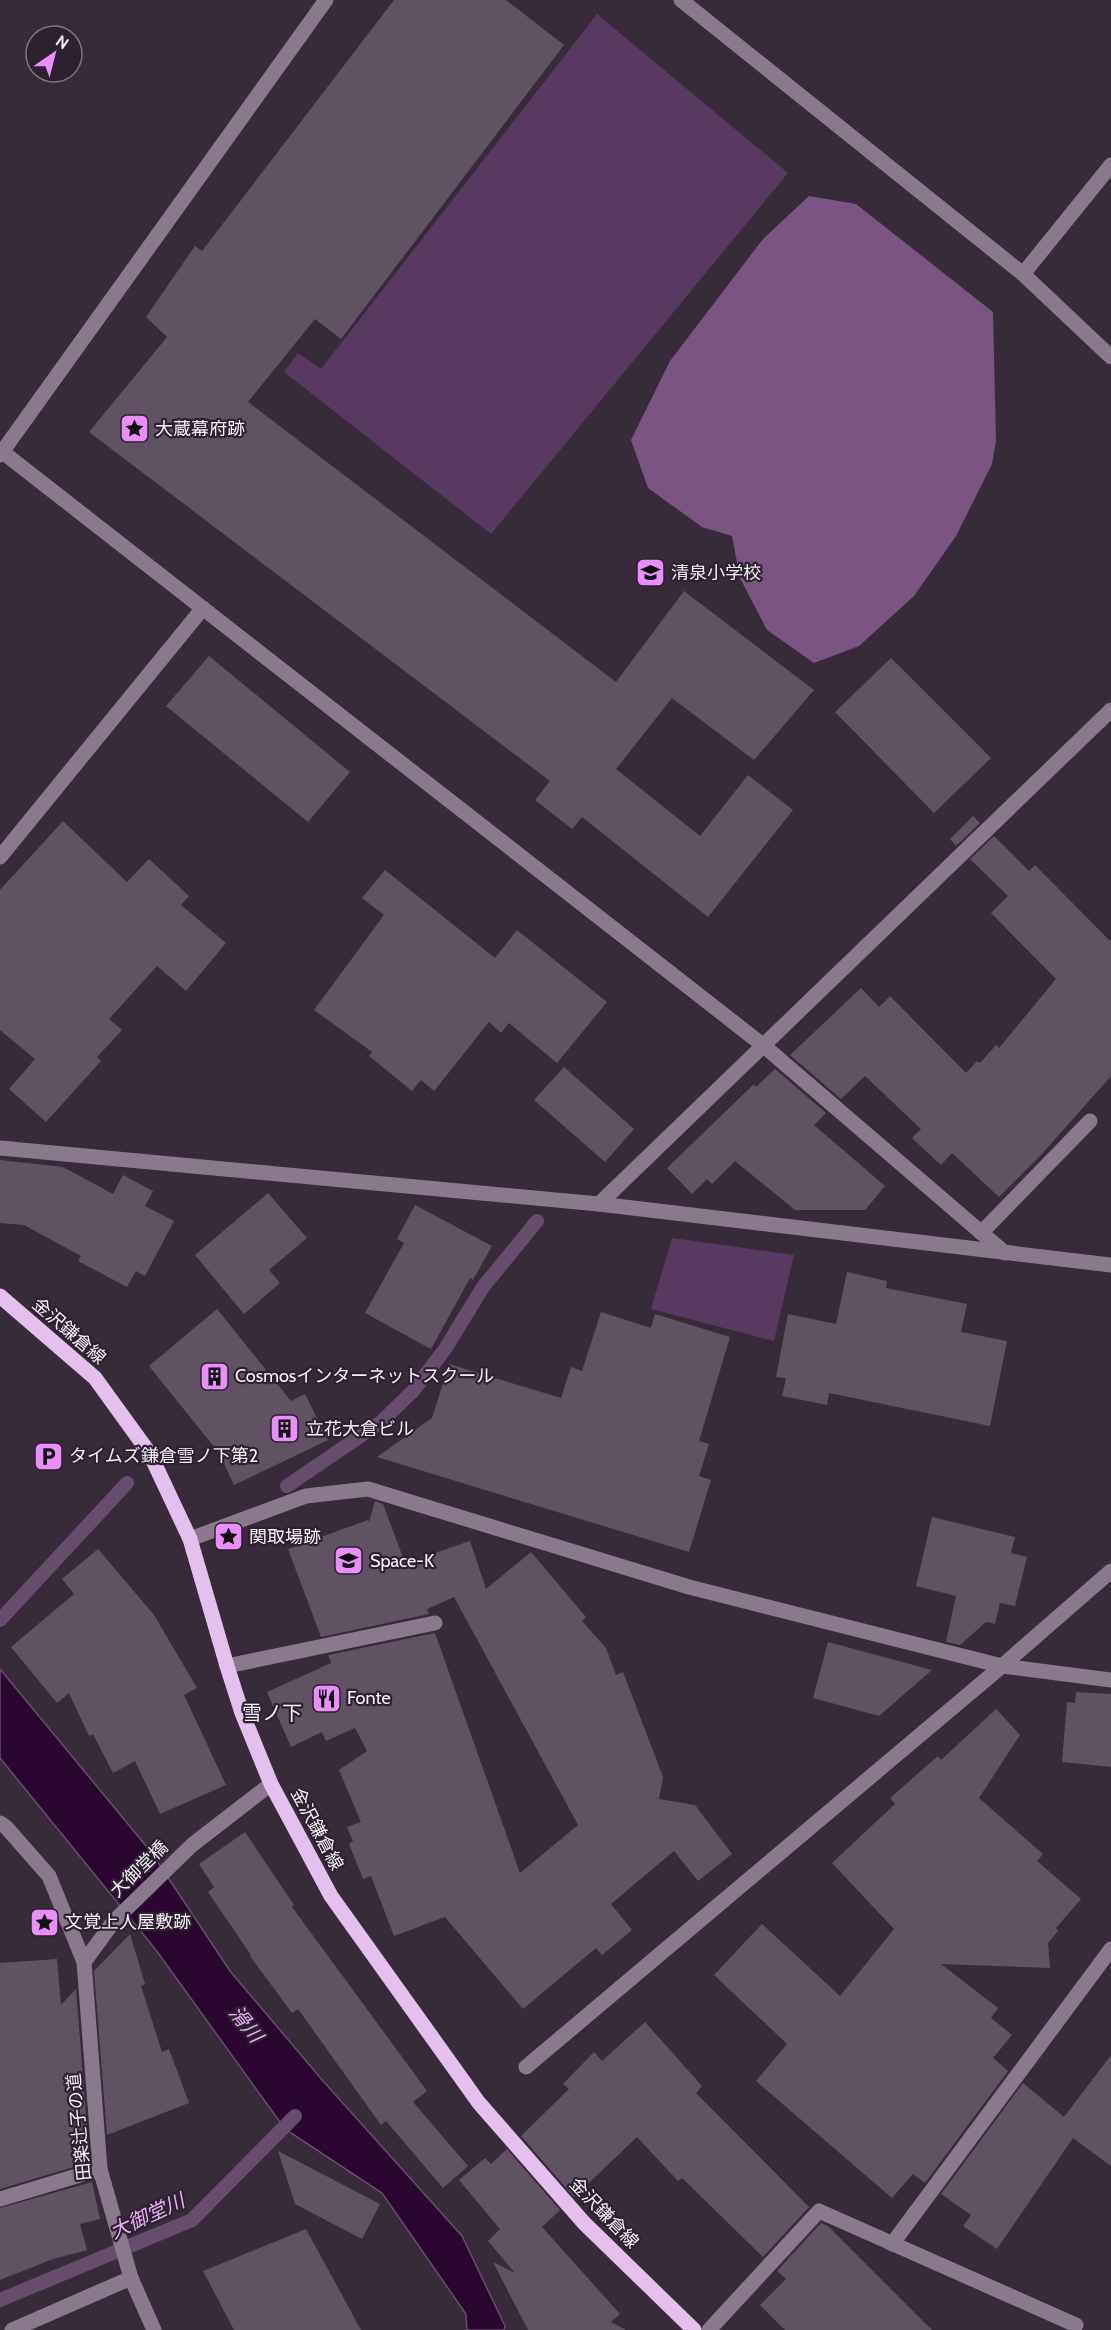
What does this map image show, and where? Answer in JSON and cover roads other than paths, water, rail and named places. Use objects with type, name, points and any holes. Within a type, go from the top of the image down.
[{"type":"main road","name":"金沢鎌倉線","points":[[0,1296],[95,1378],[150,1455],[190,1539],[242,1713],[271,1784],[331,1896],[479,2103],[584,2223],[694,2330]]},
{"type":"street","points":[[326,0],[1,453],[764,1046],[1005,1253]]},
{"type":"street","points":[[684,1],[1023,274],[1111,357]]},
{"type":"street","points":[[1023,274],[1111,165]]},
{"type":"street","points":[[0,857],[203,608]]},
{"type":"street","points":[[599,1204],[1111,710]]},
{"type":"street","points":[[981,1233],[1090,1120]]},
{"type":"street","points":[[0,1148],[599,1204],[1111,1265]]},
{"type":"street","points":[[190,1539],[306,1496],[368,1489],[689,1587],[1002,1666],[1111,1680]]},
{"type":"street","points":[[526,2067],[1002,1666],[1111,1571]]},
{"type":"street","points":[[227,1666],[435,1623]]},
{"type":"street","name":"大御堂橋","points":[[84,1962],[114,1921],[192,1845],[271,1784]]},
{"type":"street","name":"田楽辻子の道","points":[[0,1823],[49,1876],[84,1962],[100,2169],[131,2278],[154,2330]]},
{"type":"street","points":[[892,2244],[1111,1949]]},
{"type":"street","points":[[0,2199],[100,2169]]},
{"type":"street","points":[[709,2330],[819,2211],[1076,2325]]},
{"type":"street","points":[[12,2330],[131,2278]]},
{"type":"water","name":"滑川","points":[[0,1669],[151,1852],[230,1971],[323,2081],[462,2236],[505,2326],[504,2330],[467,2330],[466,2314],[382,2193],[285,2129],[156,1950],[0,1758]]},
{"type":"waterway","points":[[287,1486],[381,1422],[413,1391],[445,1349],[483,1287],[537,1221]]},
{"type":"waterway","points":[[0,1620],[127,1483]]},
{"type":"waterway","name":"大御堂川","points":[[0,2300],[192,2220],[295,2116]]},
{"type":"place","name":"大蔵幕府跡","points":[[134,429]]},
{"type":"place","name":"清泉小学校","points":[[650,573]]},
{"type":"place","name":"Cosmosインターネットスクール","points":[[214,1376]]},
{"type":"place","name":"立花大倉ビル","points":[[285,1429]]},
{"type":"place","name":"タイムズ鎌倉雪ノ下第2","points":[[48,1456]]},
{"type":"place","name":"関取場跡","points":[[228,1537]]},
{"type":"place","name":"Space-K","points":[[349,1561]]},
{"type":"place","name":"Fonte","points":[[326,1698]]},
{"type":"place","name":"文覚上人屋敷跡","points":[[44,1922]]},
{"type":"district","name":"雪ノ下","points":[[272,1713]]}]
